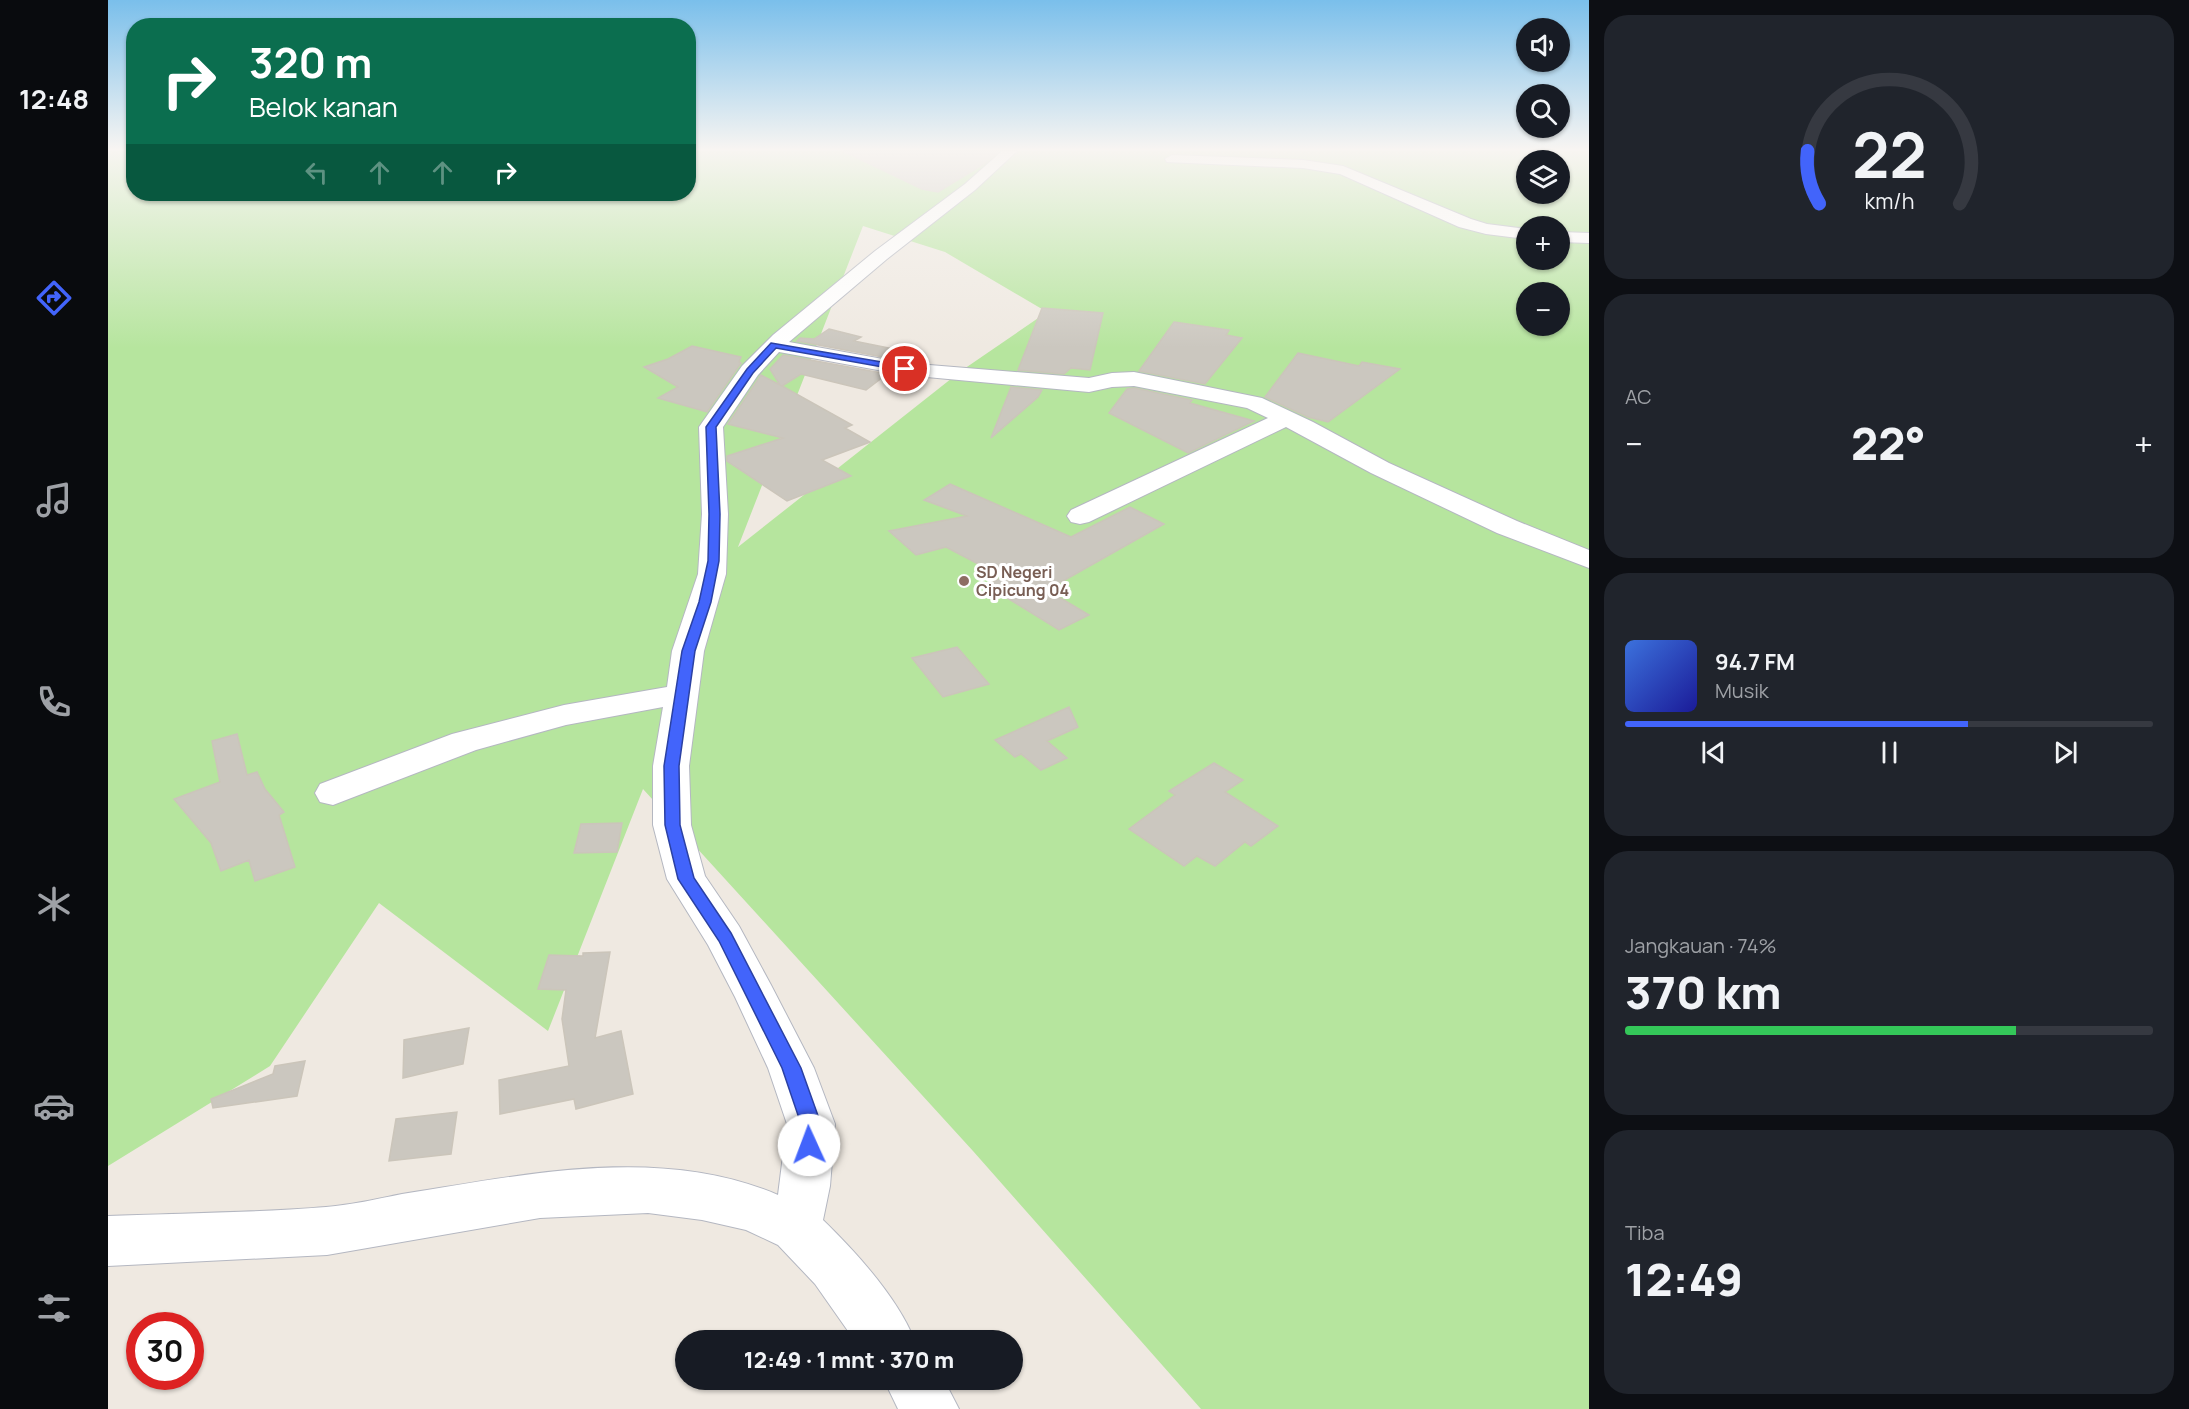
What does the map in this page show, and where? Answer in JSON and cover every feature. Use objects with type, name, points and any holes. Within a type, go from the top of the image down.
[{"type":"street","points":[[796,1228],[805,1186],[811,1124],[792,1068],[756,997],[725,937],[686,879],[672,825],[671,766],[688,651],[712,574],[715,514],[711,427],[750,371],[774,345],[881,255],[931,217]]},
{"type":"street","points":[[1451,217],[1486,229],[1516,233]]},
{"type":"street","points":[[1570,237],[1589,238]]},
{"type":"street","points":[[774,345],[934,372],[1089,386],[1122,378],[1143,380],[1250,402],[1286,418],[1391,473],[1507,527],[1589,560]]},
{"type":"street","points":[[1080,516],[1236,444],[1286,418]]},
{"type":"street","points":[[333,793],[475,739],[564,715],[682,694]]},
{"type":"street","points":[[108,1241],[327,1231],[540,1195],[648,1190],[702,1197],[751,1208],[796,1228],[833,1266],[880,1330]]},
{"type":"street","points":[[918,1390],[930,1409]]},
{"type":"green space","points":[[108,217],[1516,217],[1516,270],[1570,270],[1570,217],[1589,217],[1589,1409],[1201,1409],[973,1151],[643,789],[548,1031],[379,903],[270,1066],[108,1166]],"holes":[[[863,226],[945,252],[1047,312],[961,371],[738,547]]]},
{"type":"building","points":[[1042,308],[1103,313],[1090,370],[1071,368],[1064,374],[1018,370]]},
{"type":"building","points":[[1174,322],[1229,330],[1226,335],[1242,338],[1205,384],[1139,371]]},
{"type":"building","points":[[829,329],[861,337],[854,341],[908,352],[902,356],[908,358],[904,361],[797,341],[800,338],[814,339]]},
{"type":"building","points":[[692,346],[741,357],[739,362],[741,363],[707,412],[658,398],[678,387],[644,367],[668,359]]},
{"type":"building","points":[[1298,353],[1359,366],[1362,362],[1400,369],[1328,422],[1308,417],[1265,397]]},
{"type":"building","points":[[783,355],[887,374],[866,390],[801,374],[782,386],[852,425],[845,428],[870,442],[822,460],[851,476],[787,501],[727,461],[727,456],[783,438],[728,424],[761,375],[780,385],[770,369]]},
{"type":"building","points":[[1011,387],[1042,390],[1038,397],[991,438]]},
{"type":"building","points":[[1134,388],[1192,400],[1190,403],[1254,421],[1188,453],[1109,413],[1127,389]]},
{"type":"building","points":[[950,484],[1071,537],[1130,507],[1164,524],[1047,590],[1089,615],[1059,630],[986,585],[1003,577],[946,547],[916,555],[889,531],[967,516],[924,500]]},
{"type":"building","points":[[957,647],[989,684],[943,697],[912,658]]},
{"type":"building","points":[[1069,707],[1078,727],[1047,741],[1067,758],[1041,770],[1021,754],[1015,757],[995,740]]},
{"type":"building","points":[[237,734],[247,775],[257,772],[265,789],[284,812],[279,815],[295,867],[255,881],[249,860],[221,871],[211,843],[174,799],[220,782],[212,741]]},
{"type":"building","points":[[1214,763],[1243,780],[1225,792],[1278,826],[1251,846],[1245,842],[1215,866],[1197,856],[1184,866],[1129,829],[1175,795],[1169,791]]},
{"type":"building","points":[[622,823],[617,852],[574,853],[581,824]]},
{"type":"building","points":[[610,952],[595,1038],[621,1031],[633,1094],[576,1109],[574,1099],[500,1114],[499,1080],[569,1066],[562,1019],[566,990],[538,989],[549,955],[583,956],[583,953]]},
{"type":"building","points":[[469,1028],[463,1064],[403,1078],[404,1040]]},
{"type":"building","points":[[305,1061],[297,1096],[213,1108],[211,1099],[273,1074],[275,1066]]},
{"type":"building","points":[[457,1112],[451,1154],[389,1161],[396,1119]]},
{"type":"place","name":"SD Negeri Cipicung 04","points":[[964,581]]},
{"type":"route","points":[[809,1145],[811,1124],[792,1068],[725,937],[686,879],[672,825],[671,766],[688,651],[705,602],[715,548],[711,427],[750,371],[774,345],[905,369]]}]
